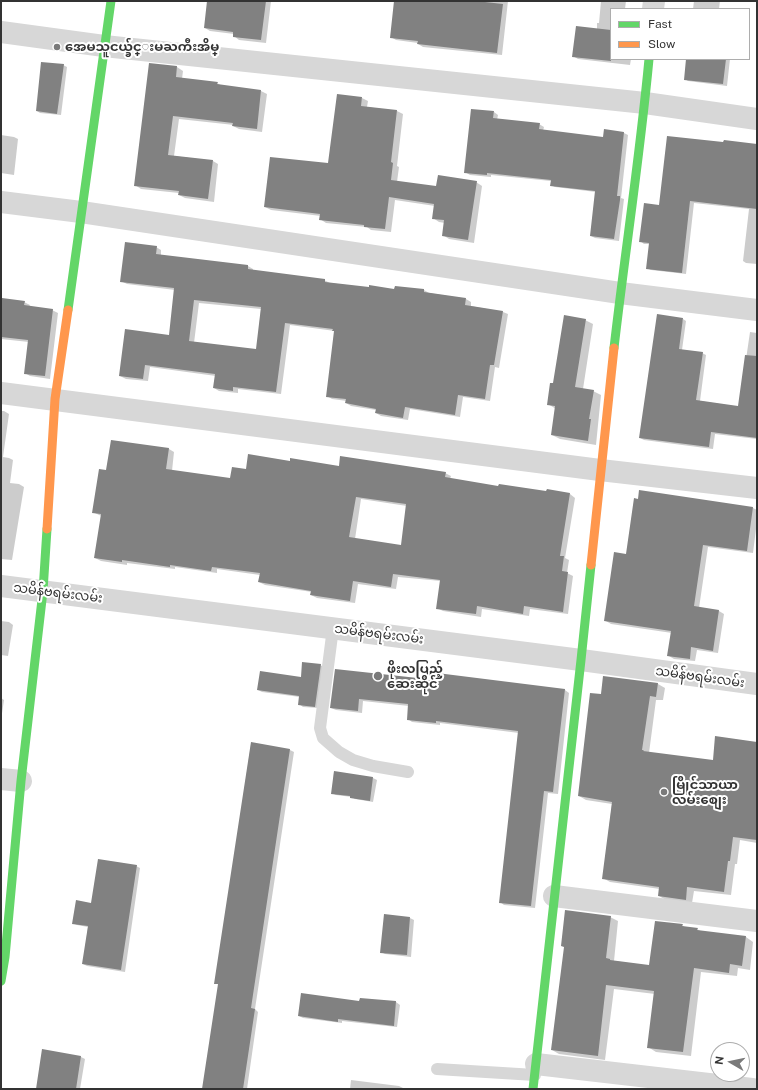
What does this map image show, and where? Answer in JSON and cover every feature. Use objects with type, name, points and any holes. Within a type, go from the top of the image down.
[{"type":"street","points":[[1,981],[11,780],[43,591],[55,400],[111,1]]},
{"type":"street","points":[[1,32],[104,46],[645,104],[757,119]]},
{"type":"street","points":[[533,1089],[581,660],[600,470],[620,293],[645,104],[649,60]]},
{"type":"street","points":[[1,202],[81,212],[620,293],[757,310]]},
{"type":"street","points":[[1,393],[600,470],[757,488]]},
{"type":"street","name":"သမိန်ဗရမ်းလမ်း","points":[[1,586],[757,684]]},
{"type":"street","points":[[554,896],[757,921]]},
{"type":"street","points":[[535,1070],[752,1089]]},
{"type":"lane","points":[[332,628],[320,728],[323,738],[338,752],[353,760],[373,766],[408,772]]},
{"type":"lane","points":[[437,1069],[535,1070]]},
{"type":"building","points":[[207,1],[266,1],[261,40],[233,37],[233,32],[204,28]]},
{"type":"building","points":[[394,1],[476,1],[503,4],[497,53],[417,44],[418,41],[390,38]]},
{"type":"building","points":[[576,26],[610,30],[611,61],[572,57]]},
{"type":"building","points":[[686,60],[726,60],[723,84],[684,80]]},
{"type":"building","points":[[41,62],[64,64],[57,114],[36,111]]},
{"type":"building","points":[[149,63],[177,66],[176,77],[218,82],[217,84],[261,90],[257,129],[232,126],[233,123],[173,116],[168,155],[213,160],[208,199],[178,195],[179,191],[134,186]]},
{"type":"building","points":[[337,94],[362,97],[361,106],[397,110],[391,162],[393,163],[391,180],[436,186],[438,175],[477,181],[468,240],[442,236],[444,220],[432,219],[434,204],[389,197],[385,229],[319,220],[320,214],[264,207],[270,157],[328,163]]},
{"type":"building","points":[[471,109],[494,111],[493,118],[540,123],[539,129],[603,137],[604,129],[624,132],[617,196],[620,196],[620,200],[614,239],[590,236],[595,191],[550,186],[551,180],[487,173],[487,175],[464,173]]},
{"type":"building","points":[[667,136],[757,144],[757,209],[690,201],[682,273],[646,269],[649,243],[639,242],[644,203],[659,205]]},
{"type":"building","points":[[125,242],[157,246],[156,254],[248,265],[248,269],[325,279],[325,282],[369,287],[369,285],[394,289],[395,286],[424,289],[424,292],[466,298],[465,305],[503,311],[494,365],[490,365],[485,399],[458,395],[455,415],[405,407],[403,418],[375,413],[376,409],[345,403],[346,399],[326,397],[333,329],[285,323],[276,392],[233,387],[233,391],[213,388],[215,374],[145,365],[143,379],[119,376],[125,329],[169,335],[174,288],[120,282]],"holes":[[[194,300],[261,307],[256,349],[189,341]]]},
{"type":"building","points":[[2,298],[25,301],[24,305],[53,309],[45,376],[24,374],[28,340],[1,337]]},
{"type":"building","points":[[657,314],[683,318],[679,349],[703,352],[696,400],[738,406],[745,355],[757,356],[757,438],[711,432],[709,447],[639,438]]},
{"type":"building","points":[[564,315],[586,319],[575,387],[594,390],[589,419],[591,419],[588,441],[551,435],[555,406],[547,405],[550,383],[553,383]]},
{"type":"building","points":[[111,440],[169,448],[166,469],[230,478],[232,467],[246,469],[248,454],[290,461],[290,458],[339,466],[340,456],[446,472],[445,477],[498,486],[499,484],[570,493],[560,556],[564,556],[562,571],[568,572],[563,612],[524,606],[523,614],[477,606],[476,614],[436,609],[440,580],[393,574],[391,587],[353,581],[350,601],[310,595],[311,591],[258,582],[260,573],[212,567],[211,571],[170,565],[170,567],[122,560],[122,562],[94,558],[101,514],[92,513],[99,469],[106,470]],"holes":[[[356,497],[406,504],[401,545],[349,537]]]},
{"type":"building","points":[[639,490],[753,507],[747,551],[703,545],[694,606],[719,610],[713,651],[691,647],[690,659],[667,656],[671,631],[604,621],[614,552],[626,554],[634,498],[638,499]]},
{"type":"building","points":[[302,662],[321,664],[315,707],[298,705],[299,696],[257,690],[260,671],[301,677]]},
{"type":"building","points":[[335,669],[436,680],[437,673],[565,689],[553,792],[544,791],[531,906],[499,903],[518,731],[436,721],[436,723],[407,720],[408,704],[359,699],[358,711],[330,708]]},
{"type":"building","points":[[603,676],[658,683],[656,697],[650,696],[643,751],[713,760],[715,736],[757,742],[757,840],[733,837],[724,892],[687,887],[686,900],[658,896],[659,887],[602,879],[612,802],[578,796],[590,693],[601,694]]},
{"type":"building","points":[[251,742],[290,749],[251,1008],[255,1009],[243,1089],[202,1089],[218,984],[214,984]]},
{"type":"building","points":[[334,771],[373,777],[370,801],[350,798],[350,796],[331,794]]},
{"type":"building","points":[[98,859],[137,865],[121,970],[82,964],[88,926],[72,924],[76,900],[91,903]]},
{"type":"building","points":[[565,910],[611,916],[606,958],[610,960],[649,965],[655,921],[683,924],[682,926],[698,928],[697,930],[746,936],[742,966],[730,964],[729,973],[694,968],[683,1052],[647,1048],[654,991],[606,985],[598,1056],[551,1050],[564,947],[561,946]]},
{"type":"building","points":[[384,914],[410,917],[407,955],[380,953]]},
{"type":"building","points":[[301,993],[359,1001],[360,998],[396,1001],[394,1026],[338,1019],[338,1022],[298,1016]]},
{"type":"building","points":[[42,1049],[81,1056],[76,1089],[36,1089]]},
{"type":"traffic: fast","points":[[68,310],[111,1]]},
{"type":"traffic: fast","points":[[614,348],[649,60]]},
{"type":"traffic: fast","points":[[1,981],[5,957],[21,781],[43,591],[47,529]]},
{"type":"traffic: fast","points":[[533,1089],[591,565]]},
{"type":"traffic: slow","points":[[47,529],[55,399],[68,310]]},
{"type":"traffic: slow","points":[[591,565],[614,348]]},
{"type":"place","name":"အေမသူငယ္ခ်င္းမႀကီးအိမ္","points":[[57,47]]},
{"type":"place","name":"ဖိုးလပြည့် ဆေးဆိုင်","points":[[378,676]]},
{"type":"place","name":"မြိုင်သာယာ လမ်းစျေး","points":[[664,792]]}]
